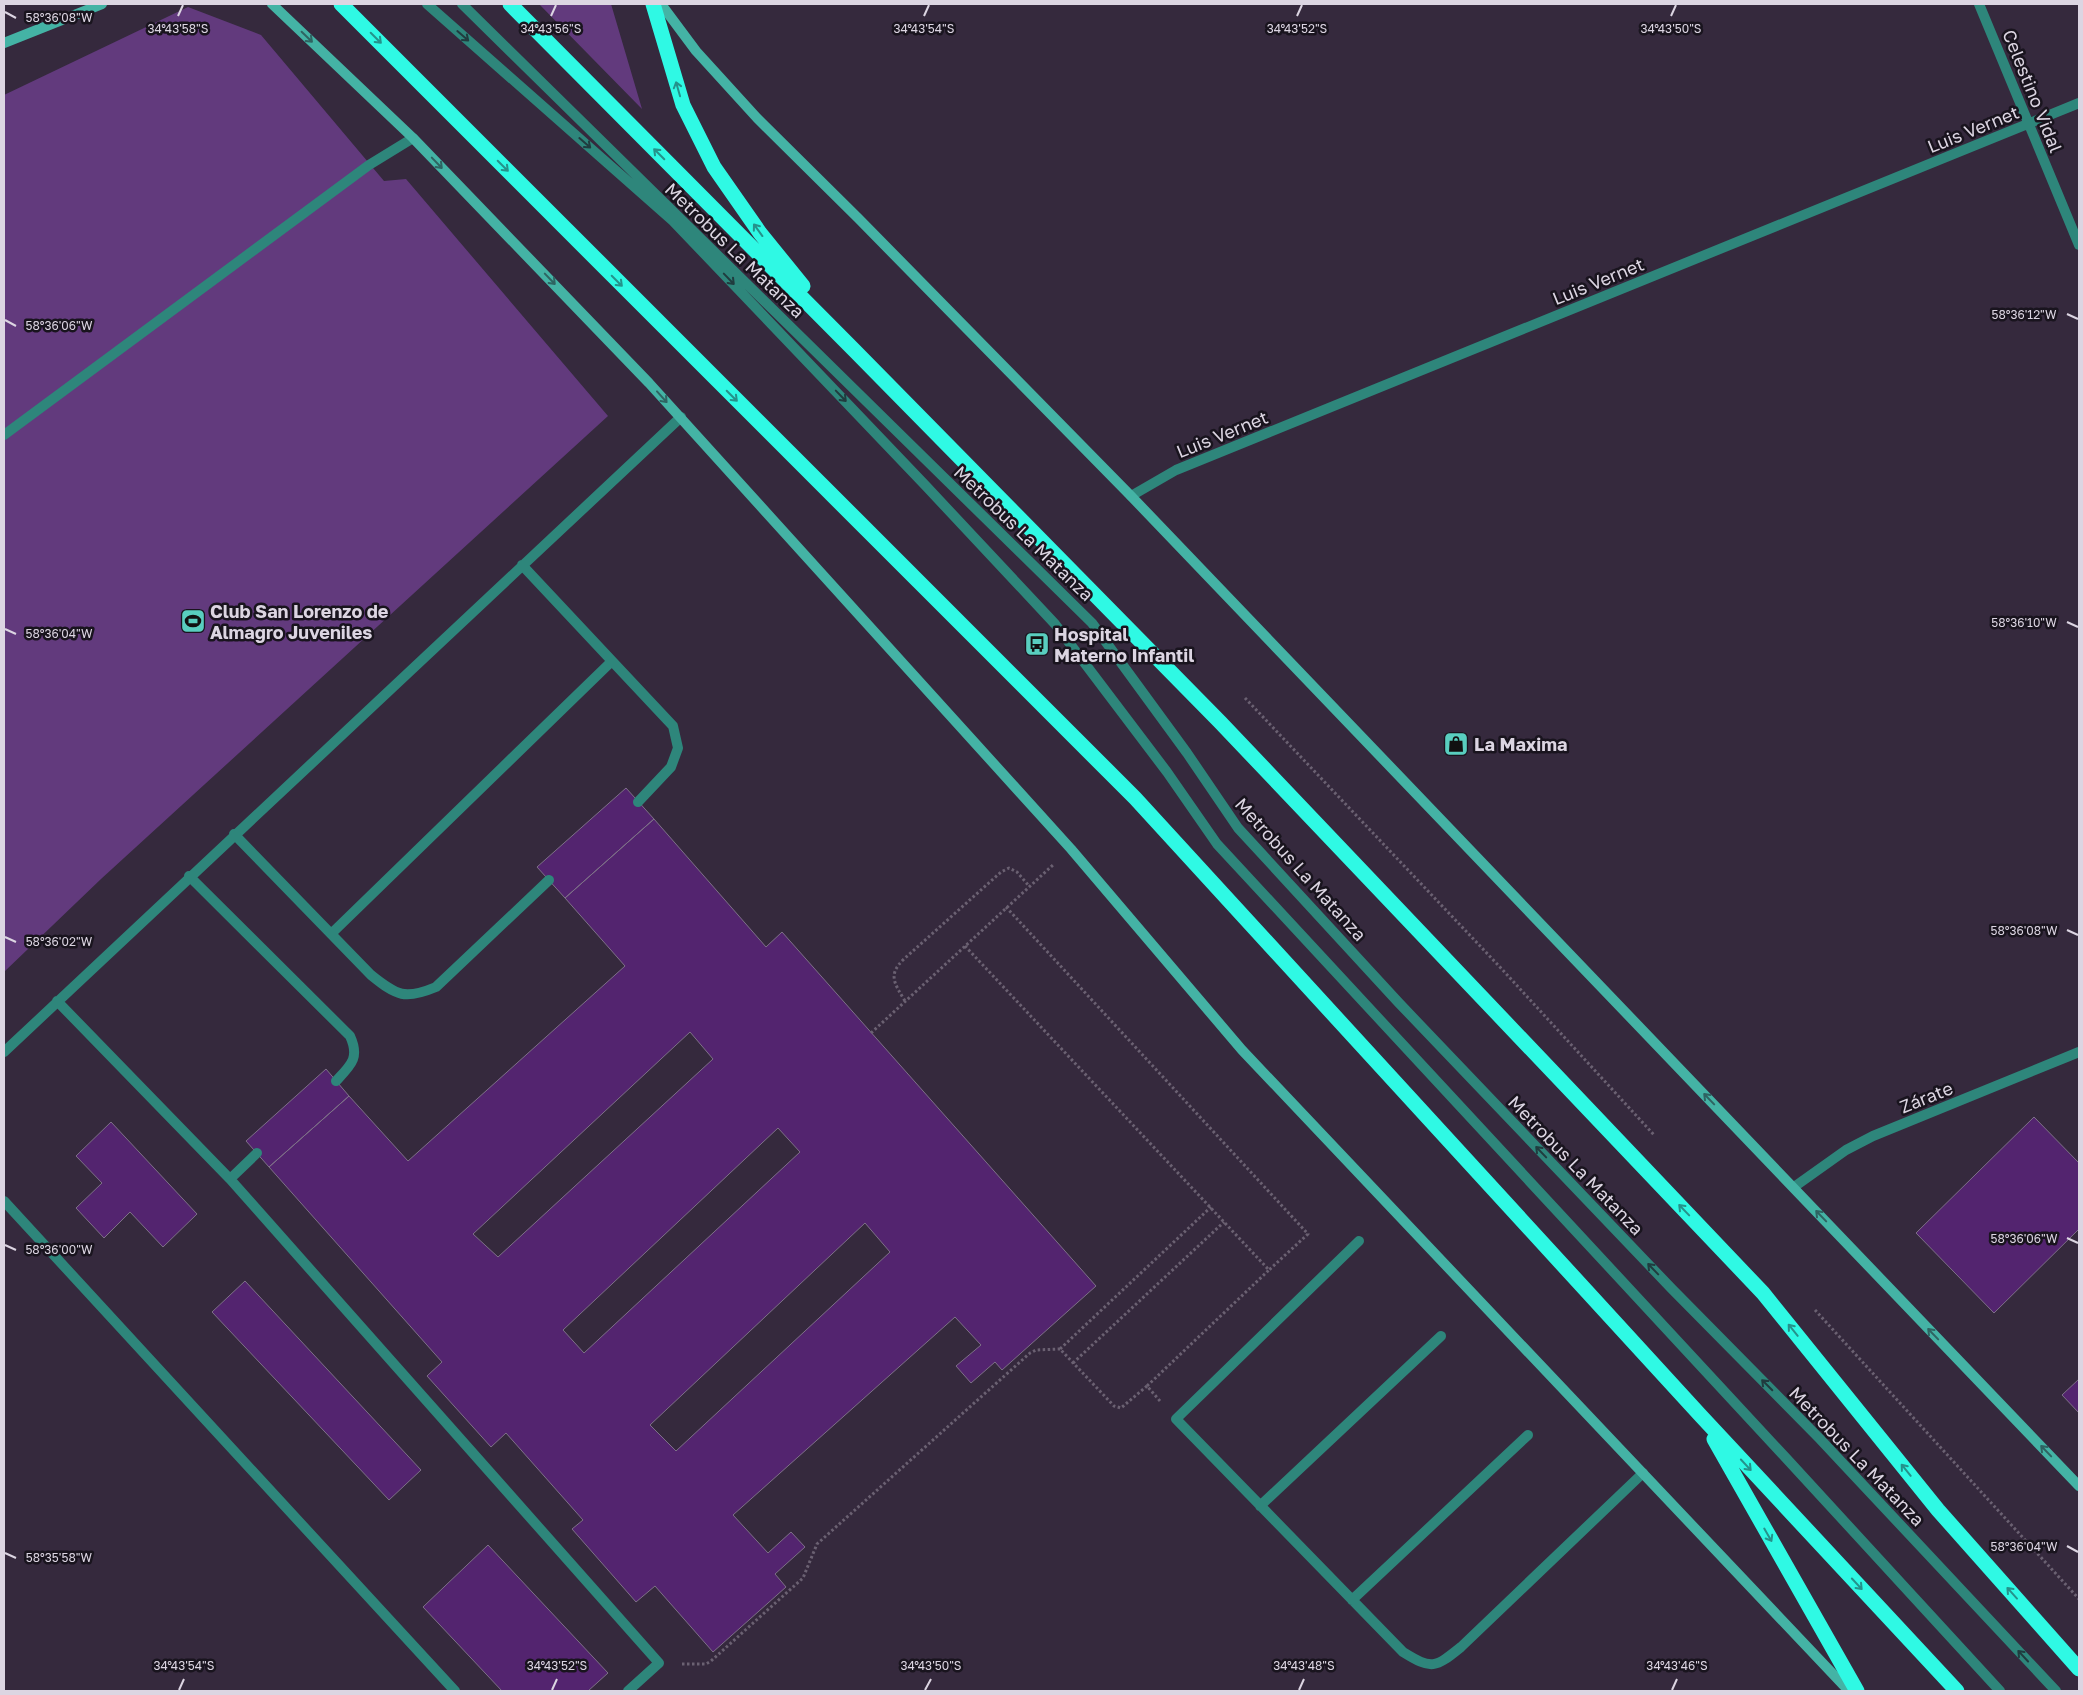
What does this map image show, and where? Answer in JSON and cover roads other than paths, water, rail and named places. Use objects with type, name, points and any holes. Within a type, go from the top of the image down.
[{"type":"highway","points":[[341,4],[1135,798],[1700,1416],[1957,1691]]},
{"type":"highway","points":[[510,4],[1220,722],[1763,1293],[1938,1510],[2079,1669]]},
{"type":"highway","points":[[653,4],[683,105],[714,167],[760,234],[854,350]]},
{"type":"highway","points":[[1700,1416],[1857,1691]]},
{"type":"street","points":[[4,44],[102,4]]},
{"type":"street","points":[[272,4],[413,138],[680,417],[1071,849],[1242,1050],[1849,1691]]},
{"type":"street","name":"Metrobus La Matanza","points":[[426,4],[673,221],[1055,624],[1167,772],[1217,844],[2000,1691]]},
{"type":"street","name":"Metrobus La Matanza","points":[[462,4],[1092,623],[1187,753],[1238,828],[1419,1024],[1672,1289],[1820,1438],[2056,1691]]},
{"type":"street","points":[[660,4],[696,51],[757,118],[1132,496],[2079,1486]]},
{"type":"street","name":"Celestino Vidal","points":[[1979,4],[2079,245]]},
{"type":"street","name":"Luis Vernet","points":[[1132,496],[1176,470],[2079,103]]},
{"type":"street","points":[[4,434],[369,165],[413,138]]},
{"type":"street","points":[[4,1052],[189,876],[680,417]]},
{"type":"street","points":[[522,565],[674,726],[678,748],[670,767],[638,802]]},
{"type":"street","points":[[332,933],[612,661]]},
{"type":"street","points":[[234,834],[372,975],[392,992],[415,996],[436,987],[549,880]]},
{"type":"street","points":[[189,876],[350,1036],[356,1048],[353,1063],[336,1081]]},
{"type":"street","points":[[56,1001],[230,1179],[658,1663],[628,1691]]},
{"type":"street","name":"Zárate","points":[[1794,1187],[1846,1150],[1873,1136],[2079,1052]]},
{"type":"street","points":[[230,1179],[257,1153]]},
{"type":"street","points":[[4,1201],[454,1691]]},
{"type":"street","points":[[1359,1241],[1176,1419],[1403,1652],[1422,1664],[1442,1663],[1462,1647],[1643,1473]]},
{"type":"street","points":[[1260,1506],[1442,1336]]},
{"type":"street","points":[[1352,1600],[1528,1435]]},
{"type":"place","name":"Club San Lorenzo de Almagro Juveniles","points":[[193,621]]},
{"type":"place","name":"Hospital Materno Infantil","points":[[1037,644]]},
{"type":"place","name":"La Maxima","points":[[1456,744]]}]
